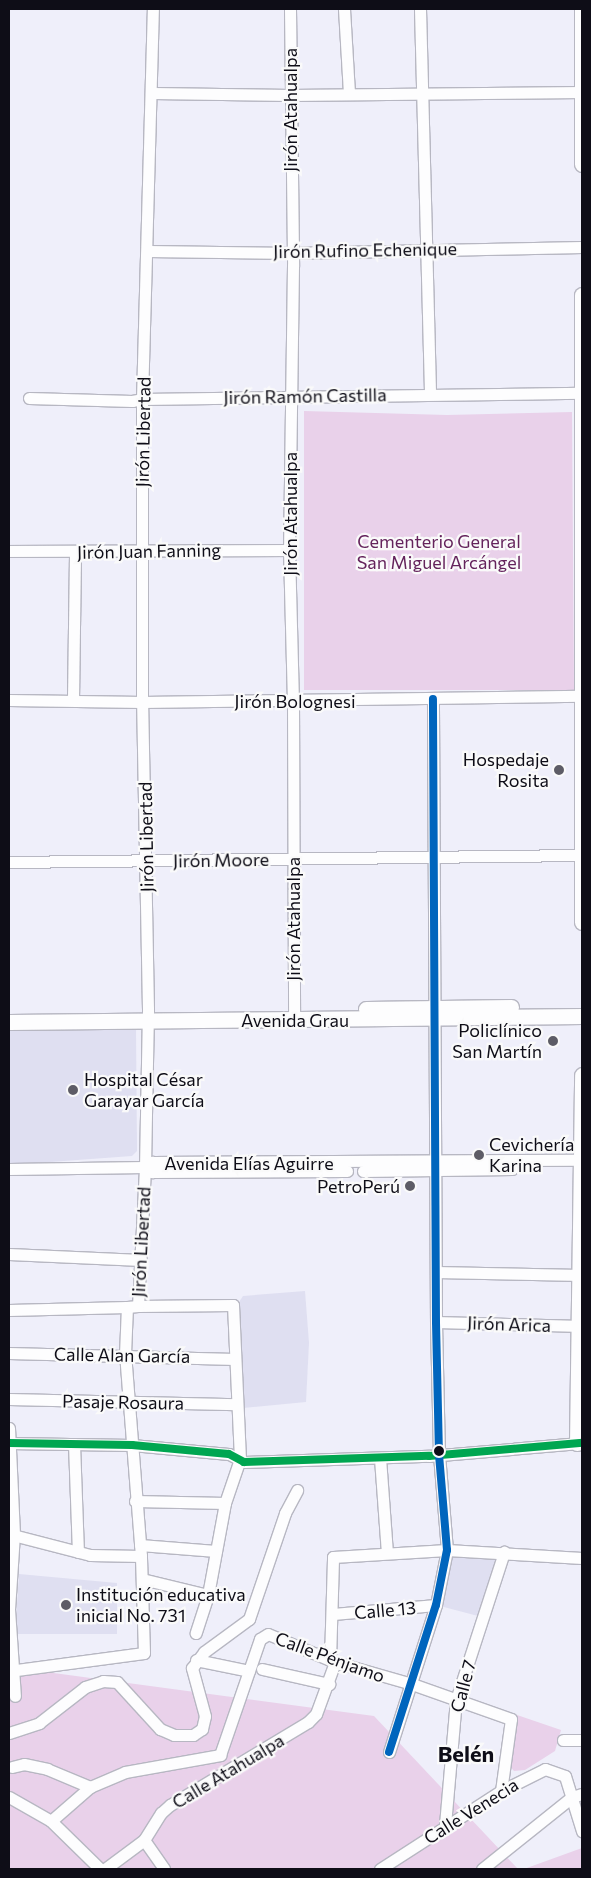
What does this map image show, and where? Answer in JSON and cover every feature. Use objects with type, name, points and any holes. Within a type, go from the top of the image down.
[{"type":"main road","points":[[582,9],[582,164]]},
{"type":"main road","points":[[582,295],[582,922]]},
{"type":"main road","name":"Avenida Grau","points":[[436,1014],[582,1006]]},
{"type":"main road","name":"Avenida Grau","points":[[9,1012],[294,1016],[436,1014],[582,1016]]},
{"type":"main road","name":"Avenida Grau","points":[[9,1022],[148,1014]]},
{"type":"main road","points":[[580,1443],[582,1075]]},
{"type":"street","name":"Jirón Libertad","points":[[11,1671],[144,1653],[142,1579],[125,1354],[141,1260],[145,1167],[148,1014],[147,862],[142,702],[142,399],[153,93],[153,9]]},
{"type":"street","name":"Jirón Atahualpa","points":[[290,9],[292,253],[289,398],[289,550],[293,701],[292,859],[294,1016]]},
{"type":"street","points":[[344,9],[349,94]]},
{"type":"street","points":[[420,9],[424,95],[430,394]]},
{"type":"street","points":[[153,93],[424,95],[582,92]]},
{"type":"street","name":"Jirón Rufino Echenique","points":[[148,251],[292,253],[427,248],[582,247]]},
{"type":"street","name":"Jirón Ramón Castilla","points":[[29,398],[132,401],[142,399],[582,393]]},
{"type":"street","name":"Jirón Juan Fanning","points":[[9,551],[289,550]]},
{"type":"street","points":[[73,699],[75,552]]},
{"type":"street","name":"Jirón Bolognesi","points":[[9,700],[73,699],[142,702],[293,701],[582,696]]},
{"type":"street","points":[[389,1752],[436,1606],[447,1550],[439,1455],[433,1167],[436,1014],[432,699]]},
{"type":"street","name":"Jirón Moore","points":[[9,862],[147,862],[582,855]]},
{"type":"street","name":"Avenida Elías Aguirre","points":[[9,1169],[145,1167],[152,1162],[299,1168],[582,1163]]},
{"type":"street","points":[[9,1254],[141,1260]]},
{"type":"street","points":[[436,1272],[581,1275]]},
{"type":"street","points":[[9,1310],[233,1305],[240,1459],[225,1503],[208,1595],[196,1633]]},
{"type":"street","name":"Jirón Arica","points":[[436,1322],[581,1326]]},
{"type":"street","name":"Calle Alan García","points":[[9,1353],[125,1354],[235,1359]]},
{"type":"street","name":"Pasaje Rosaura","points":[[9,1399],[237,1404]]},
{"type":"street","points":[[9,1428],[11,1534],[9,1609],[11,1671],[15,1696]]},
{"type":"street","points":[[9,1443],[132,1445],[229,1454],[244,1462],[439,1455],[580,1443]]},
{"type":"street","points":[[74,1444],[78,1552]]},
{"type":"street","points":[[380,1458],[387,1553],[447,1550],[582,1558]]},
{"type":"street","points":[[9,1732],[39,1723],[85,1687],[103,1681],[118,1682],[160,1729],[174,1735],[193,1735],[202,1729],[205,1716],[191,1675],[196,1660],[249,1620],[285,1513],[297,1490]]},
{"type":"street","points":[[135,1501],[225,1503]]},
{"type":"street","points":[[11,1534],[78,1552],[216,1551]]},
{"type":"street","name":"Calle 7","points":[[445,1825],[456,1700],[504,1552]]},
{"type":"street","name":"Calle Atahualpa","points":[[105,1869],[144,1840],[161,1813],[170,1805],[308,1722],[316,1714],[329,1684],[332,1661],[333,1557],[387,1553]]},
{"type":"street","points":[[142,1579],[208,1595]]},
{"type":"street","name":"Calle 13","points":[[333,1614],[436,1606]]},
{"type":"street","name":"Calle Pénjamo","points":[[249,1672],[262,1635],[268,1634],[332,1661],[412,1684],[511,1719],[501,1791]]},
{"type":"street","points":[[51,1821],[90,1786],[125,1772],[212,1759],[220,1755],[249,1672],[196,1660]]},
{"type":"street","points":[[262,1668],[329,1684]]},
{"type":"street","points":[[563,1740],[573,1743],[582,1740]]},
{"type":"street","points":[[12,1767],[24,1764],[46,1769],[90,1786]]},
{"type":"street","name":"Calle Venecia","points":[[380,1869],[445,1825],[501,1791],[545,1769],[565,1776],[577,1795]]},
{"type":"street","points":[[577,1795],[582,1831]]},
{"type":"street","points":[[482,1869],[577,1795]]},
{"type":"street","points":[[9,1797],[51,1821],[100,1869]]},
{"type":"street","points":[[144,1840],[164,1869]]},
{"type":"shaded area","name":"Hospital César Garayar García","points":[[136,1027],[137,1151],[132,1156],[9,1165],[9,1028]]},
{"type":"shaded area","points":[[305,1291],[309,1343],[306,1402],[243,1408],[235,1308],[243,1296]]},
{"type":"shaded area","points":[[449,1553],[498,1555],[478,1616],[440,1606]]},
{"type":"shaded area","points":[[19,1574],[117,1583],[117,1634],[15,1634]]},
{"type":"green space","name":"Cementerio General San Miguel Arcángel","points":[[304,411],[447,415],[572,412],[574,690],[304,690]]},
{"type":"green space","points":[[9,1667],[374,1716],[518,1869],[9,1869]]},
{"type":"green space","points":[[517,1715],[561,1730],[555,1751],[525,1770],[514,1771],[509,1765],[509,1757]]},
{"type":"green space","points":[[582,1848],[582,1869],[524,1869]]},
{"type":"transit line","points":[[389,1752],[436,1605],[447,1550],[439,1455],[436,1322],[433,699]]},
{"type":"transit line","points":[[9,1443],[132,1445],[229,1454],[244,1462],[429,1456],[582,1443]]},
{"type":"place","name":"Hospedaje Rosita","points":[[559,770]]},
{"type":"place","name":"Policlínico San Martín","points":[[553,1041]]},
{"type":"place","name":"Hospital César Garayar García","points":[[73,1090]]},
{"type":"place","name":"Cevichería Karina","points":[[479,1155]]},
{"type":"place","name":"PetroPerú","points":[[410,1186]]},
{"type":"place","name":"Institución educativa inicial No. 731","points":[[66,1605]]},
{"type":"district","name":"Belén","points":[[466,1754]]}]
